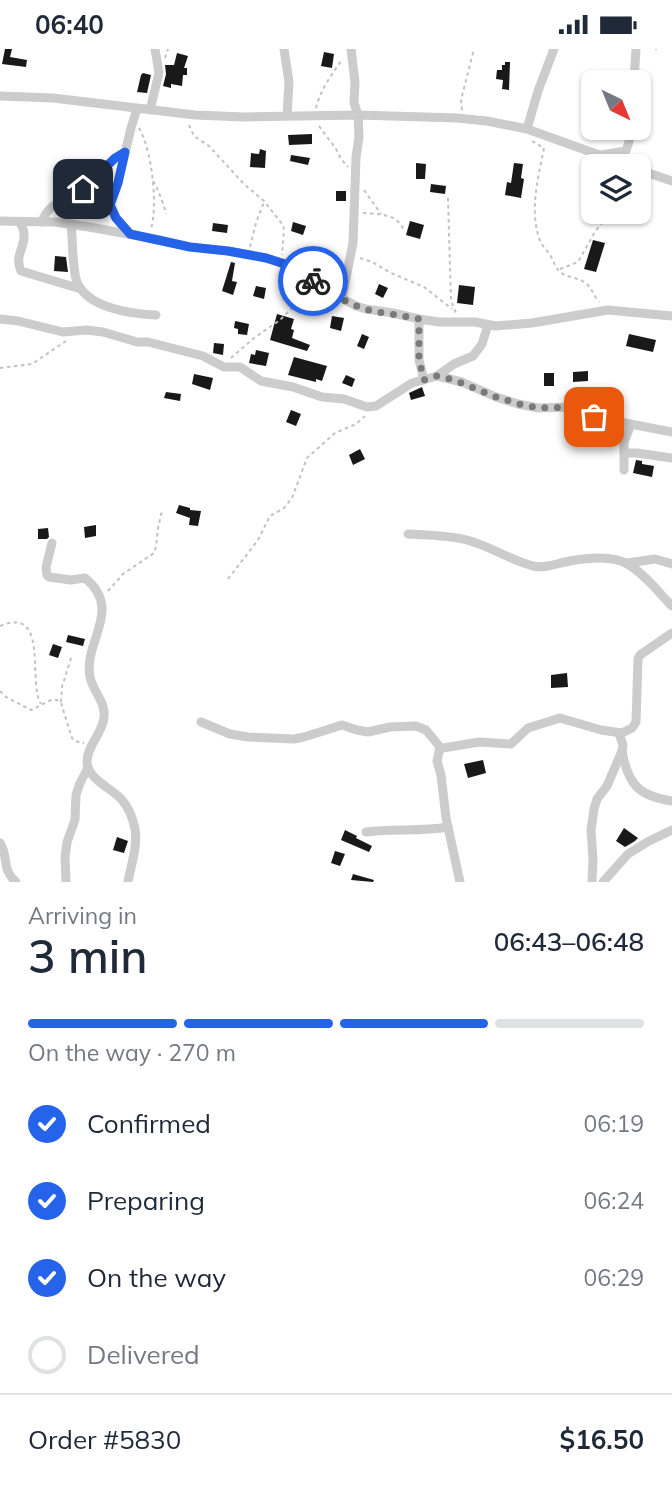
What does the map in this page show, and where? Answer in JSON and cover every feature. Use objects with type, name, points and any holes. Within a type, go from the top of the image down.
[{"type":"street","points":[[150,110],[159,73],[155,49]]},
{"type":"street","points":[[284,49],[289,82],[287,116]]},
{"type":"street","points":[[339,296],[353,243],[359,137],[351,49]]},
{"type":"street","points":[[527,129],[554,49]]},
{"type":"street","points":[[635,70],[636,49]]},
{"type":"street","points":[[0,96],[52,98],[136,113],[150,110],[244,117],[358,114],[463,118],[527,129],[596,154]]},
{"type":"street","points":[[130,234],[116,218],[110,205],[136,113]]},
{"type":"street","points":[[606,154],[626,151],[629,140]]},
{"type":"street","points":[[42,222],[48,211],[86,187],[115,158],[125,152]]},
{"type":"street","points":[[651,174],[672,181]]},
{"type":"street","points":[[0,221],[71,224],[190,247],[248,254],[288,265],[324,289],[366,309],[439,322],[505,326],[608,310],[672,316]]},
{"type":"street","points":[[20,222],[24,234],[18,259],[21,271],[81,289],[107,307],[128,313],[156,315]]},
{"type":"street","points":[[71,224],[75,277],[81,289]]},
{"type":"street","points":[[0,319],[63,332],[103,332],[137,342],[148,342],[203,356],[221,366],[240,367],[248,370],[258,380],[293,387],[322,397],[344,399],[367,407],[376,406],[412,383],[437,376],[454,363],[476,353],[488,325]]},
{"type":"street","points":[[419,319],[419,360],[424,380]]},
{"type":"street","points":[[437,376],[462,382],[519,404],[538,408],[570,407],[594,417],[672,432]]},
{"type":"street","points":[[624,471],[624,442],[631,424]]},
{"type":"street","points":[[624,453],[672,458]]},
{"type":"street","points":[[408,534],[467,540],[543,568],[587,559],[627,563],[655,559],[672,564]]},
{"type":"street","points":[[52,543],[46,567],[47,575],[71,580],[85,578],[103,601],[90,670],[93,685],[104,710],[104,719],[87,761],[88,768],[98,780],[121,798],[132,818],[135,841],[128,882]]},
{"type":"street","points":[[627,563],[643,575],[672,606]]},
{"type":"street","points":[[201,722],[230,734],[294,739],[342,725],[362,732],[416,726],[426,730],[440,747],[449,748],[479,742],[511,744],[528,728],[560,717],[585,726],[619,733],[627,732],[636,722],[638,659],[672,632]]},
{"type":"street","points":[[592,882],[591,830],[595,803],[609,783],[622,751],[619,733]]},
{"type":"street","points":[[440,747],[437,761],[460,882]]},
{"type":"street","points":[[622,751],[624,765],[638,789],[653,797],[672,801]]},
{"type":"street","points":[[66,882],[65,857],[75,820],[76,795],[88,768]]},
{"type":"street","points":[[366,832],[388,829],[421,831],[448,827]]},
{"type":"street","points":[[603,882],[628,854],[672,830]]},
{"type":"street","points":[[0,843],[9,876],[16,882]]},
{"type":"path","points":[[463,118],[461,100],[474,49]]},
{"type":"path","points":[[344,58],[328,80],[313,114],[341,159],[382,215]]},
{"type":"path","points":[[136,113],[149,157],[152,181],[153,219],[149,238]]},
{"type":"path","points":[[184,114],[194,136],[209,146],[244,184],[264,201],[284,227],[281,262]]},
{"type":"path","points":[[530,140],[544,148],[534,201],[541,243],[558,270],[588,285],[596,299],[608,310]]},
{"type":"path","points":[[152,181],[165,206],[166,214]]},
{"type":"path","points":[[448,198],[453,310]]},
{"type":"path","points":[[248,254],[264,201]]},
{"type":"path","points":[[355,212],[394,218],[404,231]]},
{"type":"path","points":[[558,270],[578,262],[601,224]]},
{"type":"path","points":[[351,255],[424,287],[464,322]]},
{"type":"path","points":[[221,366],[292,308],[339,296]]},
{"type":"path","points":[[0,368],[32,364],[69,340]]},
{"type":"path","points":[[228,579],[258,540],[270,516],[289,502],[307,458],[335,433],[360,421],[376,406]]},
{"type":"path","points":[[103,601],[107,592],[123,574],[155,551],[162,511]]},
{"type":"path","points":[[0,626],[15,621],[21,622],[30,631],[35,653],[38,699],[42,705]]},
{"type":"path","points":[[72,655],[62,687],[61,703],[72,738],[80,743],[92,744]]},
{"type":"path","points":[[0,691],[6,698],[30,710],[54,699],[61,703]]},
{"type":"building","points":[[5,49],[12,49],[10,57],[27,60],[26,67],[2,64]]},
{"type":"building","points":[[324,52],[334,54],[332,68],[321,66]]},
{"type":"building","points":[[177,53],[188,56],[184,68],[187,68],[187,75],[183,75],[182,86],[163,86],[165,65],[174,65]]},
{"type":"building","points":[[505,62],[510,62],[509,90],[502,89],[503,80],[496,79],[497,70],[502,70]]},
{"type":"building","points":[[143,73],[151,75],[147,93],[137,92]]},
{"type":"building","points":[[312,134],[312,144],[289,145],[288,135]]},
{"type":"building","points":[[260,149],[266,151],[265,168],[250,167],[251,153],[259,154]]},
{"type":"building","points":[[291,155],[310,158],[308,165],[290,161]]},
{"type":"building","points":[[416,163],[426,164],[425,179],[416,179]]},
{"type":"building","points":[[514,163],[523,164],[521,198],[505,195],[507,182],[511,183]]},
{"type":"building","points":[[431,184],[446,186],[445,194],[430,192]]},
{"type":"building","points":[[336,191],[346,191],[346,201],[336,201]]},
{"type":"building","points":[[410,221],[424,225],[420,239],[406,235]]},
{"type":"building","points":[[293,222],[306,226],[303,235],[291,231]]},
{"type":"building","points":[[213,223],[228,225],[227,233],[212,231]]},
{"type":"building","points":[[593,240],[605,243],[596,272],[584,269]]},
{"type":"building","points":[[55,256],[66,257],[68,272],[54,271]]},
{"type":"building","points":[[231,262],[235,263],[232,281],[237,282],[233,295],[222,291]]},
{"type":"building","points":[[379,284],[388,288],[383,298],[375,294]]},
{"type":"building","points":[[459,285],[475,287],[473,305],[457,303]]},
{"type":"building","points":[[256,286],[266,288],[264,299],[253,296]]},
{"type":"building","points":[[277,314],[294,319],[292,338],[310,345],[307,351],[270,340]]},
{"type":"building","points":[[332,316],[344,318],[341,331],[330,328]]},
{"type":"building","points":[[235,321],[249,324],[247,335],[238,334],[238,329],[234,328]]},
{"type":"building","points":[[362,334],[369,337],[364,349],[357,346]]},
{"type":"building","points":[[629,334],[656,340],[653,352],[626,346]]},
{"type":"building","points":[[214,343],[224,344],[223,355],[213,353]]},
{"type":"building","points":[[256,350],[269,353],[266,366],[249,363],[251,354],[255,355]]},
{"type":"building","points":[[294,357],[327,366],[322,381],[288,375]]},
{"type":"building","points":[[588,371],[588,381],[573,382],[573,372]]},
{"type":"building","points":[[544,373],[554,373],[554,386],[544,386]]},
{"type":"building","points":[[194,374],[213,378],[210,390],[192,384]]},
{"type":"building","points":[[346,375],[355,379],[352,387],[342,383]]},
{"type":"building","points":[[422,387],[425,396],[411,400],[409,393]]},
{"type":"building","points":[[166,392],[181,394],[180,401],[164,398]]},
{"type":"building","points":[[291,410],[301,414],[296,426],[286,422]]},
{"type":"building","points":[[360,449],[365,459],[353,465],[349,455]]},
{"type":"building","points":[[636,460],[654,466],[652,477],[633,473]]},
{"type":"building","points":[[179,505],[201,511],[198,526],[189,525],[190,518],[176,513]]},
{"type":"building","points":[[96,525],[96,536],[85,538],[84,527]]},
{"type":"building","points":[[48,528],[49,537],[38,539],[38,529]]},
{"type":"building","points":[[68,635],[85,639],[83,646],[66,642]]},
{"type":"building","points":[[53,644],[62,647],[58,658],[49,655]]},
{"type":"building","points":[[567,673],[568,687],[551,688],[551,675]]},
{"type":"building","points":[[483,760],[486,773],[468,778],[464,764]]},
{"type":"building","points":[[624,828],[638,838],[625,847],[616,841]]},
{"type":"building","points":[[345,830],[372,846],[369,852],[341,840]]},
{"type":"building","points":[[117,837],[128,841],[124,853],[113,850]]},
{"type":"building","points":[[335,851],[345,854],[340,866],[331,863]]},
{"type":"building","points":[[353,874],[374,880],[351,880]]},
{"type":"way so far","points":[[313,281],[356,306],[419,319],[419,360],[424,380],[437,376],[519,404],[538,408],[570,407],[594,417]]},
{"type":"route","points":[[83,189],[115,158],[125,152],[110,205],[116,218],[130,234],[190,247],[266,258],[288,265],[313,281]]}]
